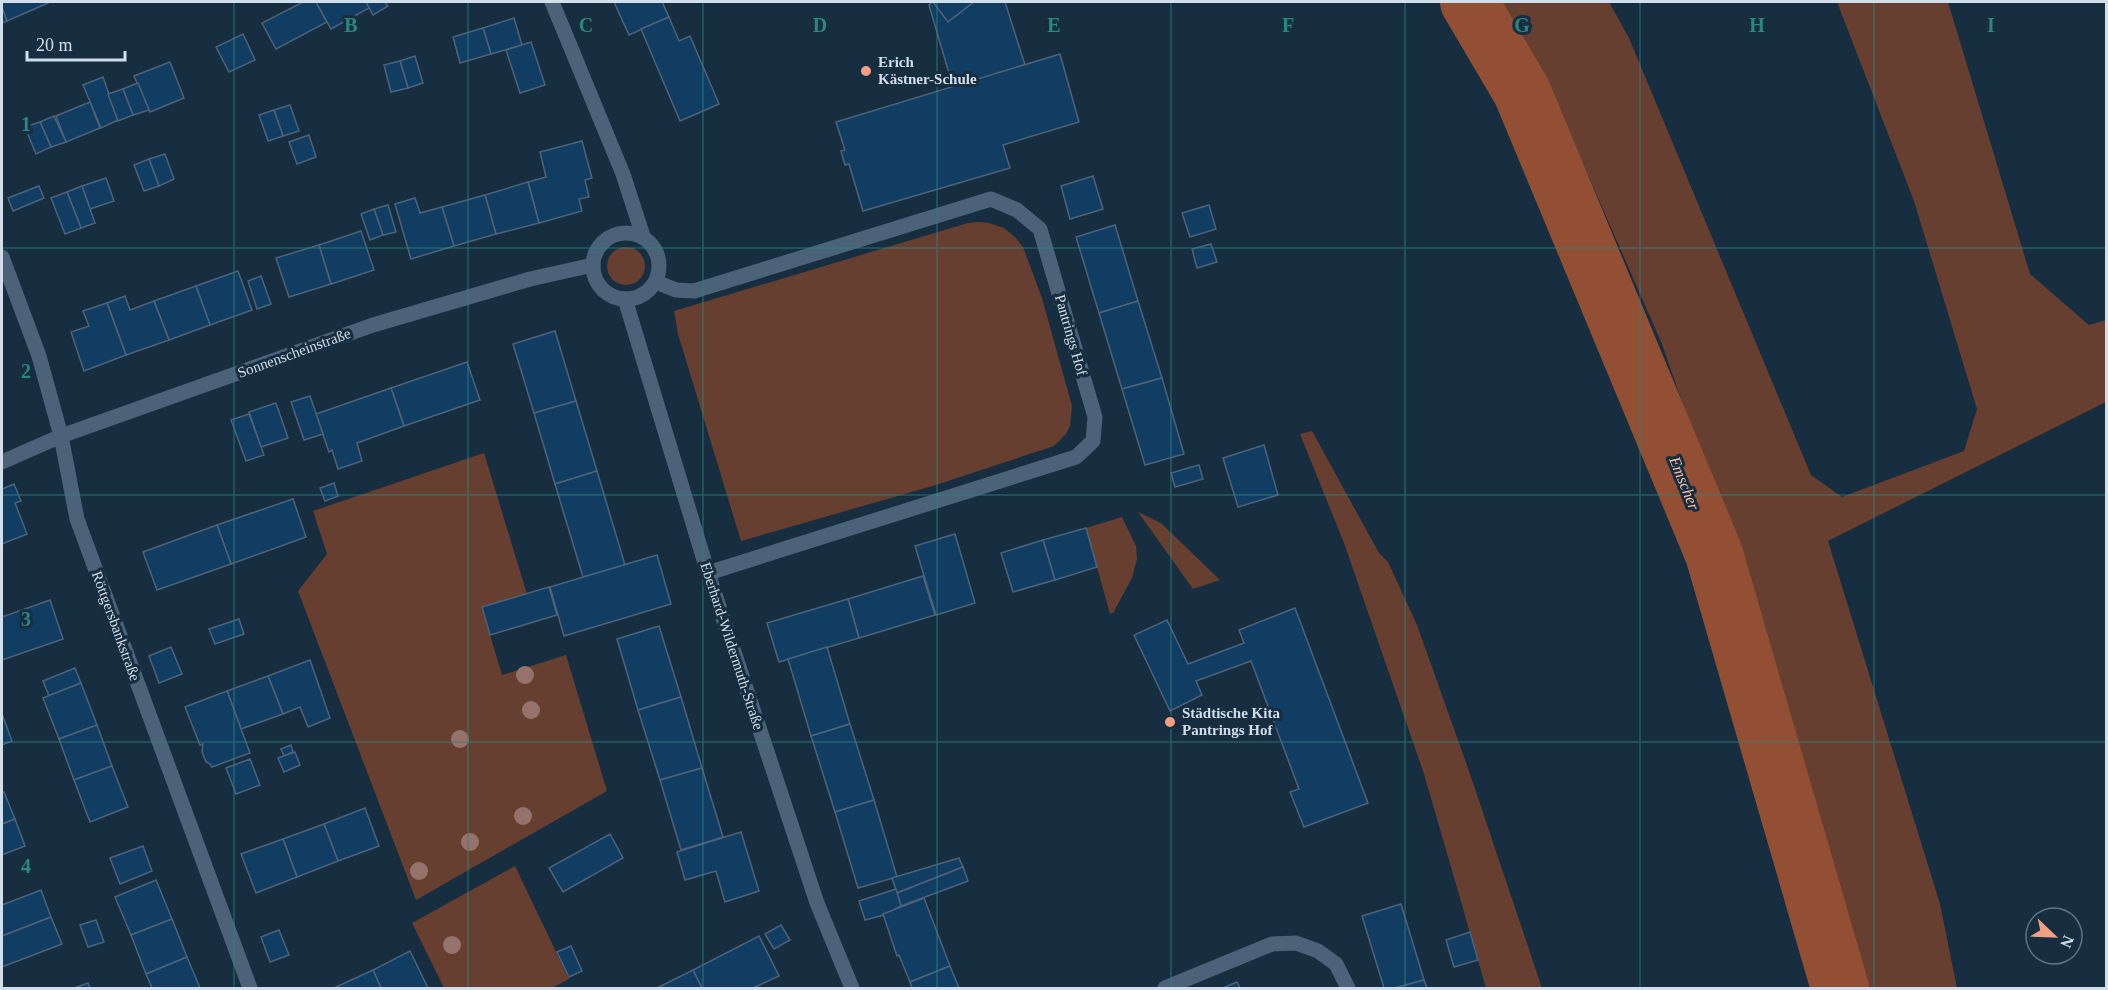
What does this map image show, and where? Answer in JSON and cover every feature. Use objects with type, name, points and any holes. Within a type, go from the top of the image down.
[{"type":"street","points":[[552,2],[623,174],[643,236],[655,249],[660,265],[656,282],[643,294],[625,299],[612,296],[602,289],[595,278],[593,265],[598,249],[610,237],[626,232],[643,236]]},
{"type":"street","name":"Pantrings Hof","points":[[656,282],[676,290],[694,291],[991,199],[1017,210],[1040,229],[1095,417],[1094,441],[1076,457],[708,573]]},
{"type":"street","name":"Röttgersbankstraße","points":[[2,257],[39,356],[61,436],[77,519],[250,988]]},
{"type":"street","name":"Sonnenscheinstraße","points":[[2,462],[61,436],[373,325],[530,279],[593,265]]},
{"type":"street","name":"Eberhard-Wildermuth-Straße","points":[[625,299],[708,573],[817,903],[852,988]]},
{"type":"street","points":[[1165,988],[1272,944],[1296,943],[1318,951],[1336,964],[1348,988]]},
{"type":"shaded area","points":[[1501,2],[1609,2],[1629,38],[1811,475],[1842,497],[1964,451],[1977,409],[1914,201],[1837,2],[1948,2],[2030,274],[2089,325],[2106,320],[2106,402],[1828,541],[1940,904],[1957,988],[1861,988],[1745,584],[1662,344],[1556,102]]},
{"type":"shaded area","points":[[979,222],[1004,228],[1023,247],[1042,298],[1072,406],[1070,426],[1066,434],[1054,446],[936,485],[741,541],[678,334],[674,311],[968,223]]},
{"type":"shaded area","points":[[626,247],[633,248],[639,253],[644,259],[644,273],[639,279],[633,284],[626,285],[619,284],[613,279],[608,273],[607,266],[608,259],[613,253],[619,248]]},
{"type":"shaded area","points":[[1312,431],[1379,553],[1388,562],[1417,625],[1542,988],[1486,988],[1424,774],[1344,543],[1300,434]]},
{"type":"shaded area","points":[[484,453],[527,594],[482,608],[502,675],[566,655],[607,791],[416,900],[298,591],[327,554],[313,511]]},
{"type":"shaded area","points":[[1138,512],[1161,523],[1220,580],[1193,589]]},
{"type":"shaded area","points":[[1122,517],[1136,546],[1137,559],[1132,578],[1115,612],[1110,614],[1086,528]]},
{"type":"shaded area","points":[[515,866],[569,979],[552,988],[444,988],[412,923]]},
{"type":"building","points":[[2,2],[47,2],[48,3],[7,21]]},
{"type":"building","points":[[303,2],[316,2],[327,22],[276,49],[262,23]]},
{"type":"building","points":[[316,2],[366,2],[369,8],[331,29]]},
{"type":"building","points":[[366,2],[385,2],[388,6],[373,15]]},
{"type":"building","points":[[614,2],[662,2],[669,17],[629,35]]},
{"type":"building","points":[[932,2],[974,2],[948,22]]},
{"type":"building","points":[[933,2],[948,22],[974,2],[1005,2],[1025,65],[953,87],[929,5]]},
{"type":"building","points":[[2,8],[7,21],[2,23]]},
{"type":"building","points":[[669,17],[679,41],[690,36],[719,104],[680,121],[641,29]]},
{"type":"building","points":[[514,18],[522,45],[491,54],[483,28]]},
{"type":"building","points":[[483,28],[491,54],[460,63],[453,37]]},
{"type":"building","points":[[243,34],[255,60],[229,72],[216,47]]},
{"type":"building","points":[[531,42],[545,85],[520,93],[506,50]]},
{"type":"building","points":[[1060,54],[1079,122],[1003,145],[1010,168],[863,211],[849,164],[845,165],[841,151],[845,150],[836,122]]},
{"type":"building","points":[[415,56],[423,83],[408,88],[400,61]]},
{"type":"building","points":[[400,61],[408,88],[391,92],[384,65]]},
{"type":"building","points":[[170,62],[184,98],[150,112],[134,76]]},
{"type":"building","points":[[103,77],[118,120],[101,128],[83,85]]},
{"type":"building","points":[[138,83],[149,110],[133,115],[123,89]]},
{"type":"building","points":[[123,89],[133,115],[118,121],[108,94]]},
{"type":"building","points":[[90,102],[100,128],[66,142],[56,116]]},
{"type":"building","points":[[290,105],[299,131],[283,136],[274,110]]},
{"type":"building","points":[[274,110],[283,136],[268,141],[259,115]]},
{"type":"building","points":[[54,116],[66,142],[51,147],[40,122]]},
{"type":"building","points":[[40,122],[51,147],[36,154],[25,127]]},
{"type":"building","points":[[309,135],[316,157],[297,164],[289,142]]},
{"type":"building","points":[[582,141],[592,178],[585,180],[589,197],[579,199],[582,211],[539,223],[528,182],[546,177],[540,152]]},
{"type":"building","points":[[165,154],[174,179],[159,186],[149,159]]},
{"type":"building","points":[[149,159],[159,186],[144,191],[134,165]]},
{"type":"building","points":[[1093,176],[1103,209],[1070,219],[1061,186]]},
{"type":"building","points":[[106,178],[114,201],[90,209],[82,186]]},
{"type":"building","points":[[528,182],[539,223],[496,234],[485,195]]},
{"type":"building","points":[[39,186],[44,198],[13,211],[8,198]]},
{"type":"building","points":[[82,186],[95,223],[81,228],[67,192]]},
{"type":"building","points":[[67,192],[81,228],[65,234],[51,198]]},
{"type":"building","points":[[485,195],[496,234],[454,246],[442,207]]},
{"type":"building","points":[[415,198],[420,213],[442,207],[454,246],[411,259],[395,204]]},
{"type":"building","points":[[388,205],[396,232],[383,235],[374,209]]},
{"type":"building","points":[[1209,205],[1216,229],[1190,237],[1182,213]]},
{"type":"building","points":[[374,209],[383,235],[370,240],[361,214]]},
{"type":"building","points":[[1115,225],[1138,301],[1099,313],[1076,237]]},
{"type":"building","points":[[361,231],[374,270],[331,284],[319,245]]},
{"type":"building","points":[[1211,244],[1217,262],[1197,268],[1192,249]]},
{"type":"building","points":[[319,245],[331,284],[289,297],[276,258]]},
{"type":"building","points":[[238,271],[252,310],[210,325],[196,286]]},
{"type":"building","points":[[261,276],[271,304],[257,309],[248,281]]},
{"type":"building","points":[[196,286],[210,325],[169,340],[154,301]]},
{"type":"building","points":[[125,296],[130,310],[154,301],[169,340],[126,355],[107,303]]},
{"type":"building","points":[[1138,301],[1162,378],[1122,389],[1099,313]]},
{"type":"building","points":[[107,303],[126,355],[84,371],[71,332],[89,326],[83,311]]},
{"type":"building","points":[[555,331],[576,401],[534,413],[513,344]]},
{"type":"building","points":[[467,362],[480,400],[404,426],[391,388]]},
{"type":"building","points":[[1162,378],[1184,454],[1145,465],[1122,389]]},
{"type":"building","points":[[391,388],[404,426],[357,443],[362,461],[338,469],[332,450],[329,452],[316,414]]},
{"type":"building","points":[[310,396],[323,434],[304,440],[291,402]]},
{"type":"building","points":[[576,401],[597,471],[555,484],[534,413]]},
{"type":"building","points":[[276,403],[288,438],[261,447],[249,412]]},
{"type":"building","points":[[249,414],[264,455],[246,461],[231,420]]},
{"type":"building","points":[[1264,445],[1278,495],[1238,507],[1223,458]]},
{"type":"building","points":[[1199,465],[1203,479],[1175,487],[1171,473]]},
{"type":"building","points":[[597,471],[625,565],[583,577],[555,484]]},
{"type":"building","points":[[334,483],[338,496],[325,501],[320,488]]},
{"type":"building","points":[[14,484],[21,501],[15,503],[27,534],[2,544],[2,489]]},
{"type":"building","points":[[293,499],[306,537],[231,564],[217,525]]},
{"type":"building","points":[[217,525],[231,564],[157,590],[143,552]]},
{"type":"building","points":[[1086,528],[1097,567],[1055,580],[1043,540]]},
{"type":"building","points":[[955,534],[975,603],[936,615],[915,546]]},
{"type":"building","points":[[1043,540],[1055,580],[1013,592],[1001,553]]},
{"type":"building","points":[[657,555],[671,604],[564,636],[550,587]]},
{"type":"building","points":[[923,576],[935,615],[859,638],[848,599]]},
{"type":"building","points":[[549,587],[557,615],[490,635],[482,607]]},
{"type":"building","points":[[848,599],[859,638],[779,662],[767,623]]},
{"type":"building","points":[[50,600],[63,639],[2,660],[2,617]]},
{"type":"building","points":[[1295,608],[1368,803],[1304,827],[1290,792],[1299,789],[1251,661],[1196,681],[1202,695],[1170,711],[1134,635],[1167,620],[1188,664],[1244,643],[1239,630]]},
{"type":"building","points":[[239,619],[244,634],[215,644],[209,629]]},
{"type":"building","points":[[659,626],[681,697],[638,710],[617,639]]},
{"type":"building","points":[[171,647],[182,674],[159,683],[149,656]]},
{"type":"building","points":[[827,647],[850,724],[811,736],[788,659]]},
{"type":"building","points":[[310,660],[330,718],[308,727],[300,707],[283,714],[268,676]]},
{"type":"building","points":[[75,668],[81,683],[49,696],[43,681]]},
{"type":"building","points":[[268,676],[283,714],[241,729],[227,691]]},
{"type":"building","points":[[81,683],[97,725],[59,739],[43,698]]},
{"type":"building","points":[[227,691],[250,753],[212,767],[206,762],[202,752],[203,744],[200,745],[185,707]]},
{"type":"building","points":[[681,697],[702,768],[660,780],[638,710]]},
{"type":"building","points":[[2,714],[12,741],[2,745]]},
{"type":"building","points":[[850,724],[874,800],[835,812],[811,736]]},
{"type":"building","points":[[97,725],[112,766],[74,780],[59,739]]},
{"type":"building","points":[[291,745],[293,752],[284,756],[281,749]]},
{"type":"building","points":[[295,752],[300,765],[284,772],[278,758]]},
{"type":"building","points":[[250,759],[260,785],[236,794],[226,768]]},
{"type":"building","points":[[112,766],[128,807],[90,822],[74,780]]},
{"type":"building","points":[[702,768],[723,837],[681,850],[660,780]]},
{"type":"building","points":[[4,792],[15,819],[2,824],[2,793]]},
{"type":"building","points":[[874,800],[897,877],[858,888],[835,812]]},
{"type":"building","points":[[365,808],[379,846],[338,861],[324,824]]},
{"type":"building","points":[[15,819],[25,846],[2,855],[2,824]]},
{"type":"building","points":[[324,824],[338,861],[297,877],[283,839]]},
{"type":"building","points":[[741,832],[759,891],[725,902],[716,871],[685,880],[677,852]]},
{"type":"building","points":[[610,834],[623,858],[563,892],[549,868]]},
{"type":"building","points":[[283,839],[297,877],[256,893],[241,854]]},
{"type":"building","points":[[143,846],[152,871],[120,884],[110,858]]},
{"type":"building","points":[[959,858],[963,867],[897,893],[892,878]]},
{"type":"building","points":[[963,867],[968,881],[901,906],[897,893]]},
{"type":"building","points":[[156,880],[172,919],[131,935],[115,897]]},
{"type":"building","points":[[896,889],[901,906],[884,915],[865,920],[859,901]]},
{"type":"building","points":[[41,890],[51,917],[2,936],[2,905]]},
{"type":"building","points":[[924,898],[950,966],[910,982],[899,955],[897,956],[883,914]]},
{"type":"building","points":[[1401,904],[1424,980],[1395,988],[1384,988],[1362,916]]},
{"type":"building","points":[[51,917],[62,944],[2,967],[2,936]]},
{"type":"building","points":[[172,919],[187,957],[146,974],[131,935]]},
{"type":"building","points":[[96,920],[104,942],[88,947],[80,925]]},
{"type":"building","points":[[781,925],[790,940],[774,949],[765,934]]},
{"type":"building","points":[[279,930],[289,955],[270,962],[261,937]]},
{"type":"building","points":[[1470,932],[1478,960],[1454,967],[1446,940]]},
{"type":"building","points":[[759,936],[779,976],[753,988],[702,988],[693,970]]},
{"type":"building","points":[[571,946],[582,971],[569,977],[557,952]]},
{"type":"building","points":[[410,951],[428,988],[381,988],[373,970]]},
{"type":"building","points":[[187,957],[200,988],[152,988],[146,974]]},
{"type":"building","points":[[950,966],[959,988],[912,988],[910,982]]},
{"type":"building","points":[[373,970],[381,988],[336,987]]},
{"type":"building","points":[[693,970],[702,988],[657,988]]},
{"type":"building","points":[[1424,980],[1427,988],[1395,988]]},
{"type":"building","points":[[1237,982],[1240,988],[1223,988]]},
{"type":"building","points":[[88,983],[90,988],[74,988]]},
{"type":"waterway","name":"Emscher","points":[[1469,2],[1522,92],[1714,554],[1840,988]]},
{"type":"place","name":"Erich Kästner-Schule","points":[[866,71]]},
{"type":"place","name":"Städtische Kita Pantrings Hof","points":[[1170,722]]}]
